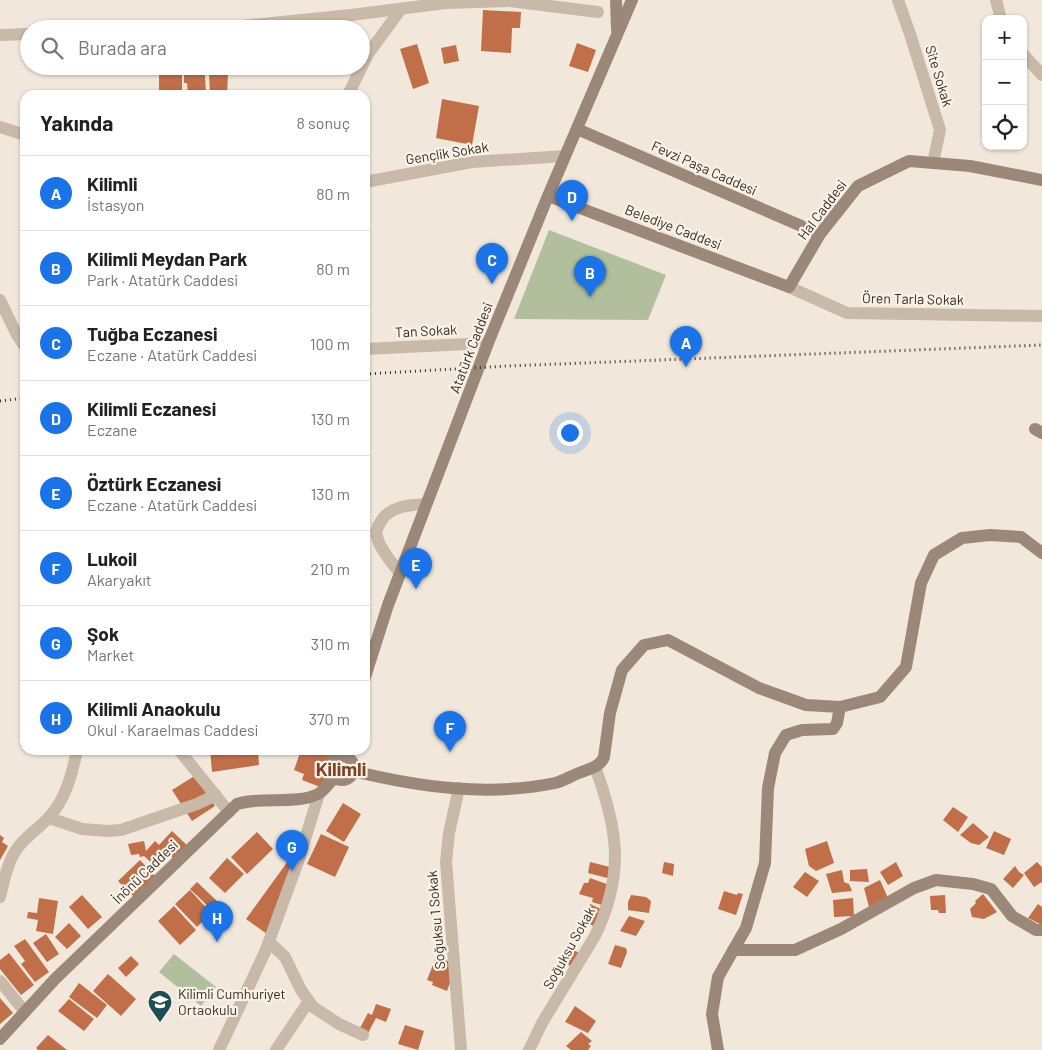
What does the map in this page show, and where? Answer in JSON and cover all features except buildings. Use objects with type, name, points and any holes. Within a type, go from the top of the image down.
[{"type":"main road","name":"Atatürk Caddesi","points":[[616,0],[617,35]]},
{"type":"main road","name":"Atatürk Caddesi","points":[[370,661],[388,605],[488,343],[548,196],[632,0]]},
{"type":"main road","name":"Fevzi Paşa Caddesi","points":[[577,129],[820,234]]},
{"type":"main road","name":"Hal Caddesi","points":[[789,287],[820,234],[858,186],[909,161],[970,166],[1042,180]]},
{"type":"main road","name":"Belediye Caddesi","points":[[548,196],[789,287]]},
{"type":"main road","points":[[353,771],[432,786],[492,790],[556,782],[595,766],[603,760],[610,713],[622,670],[644,645],[668,640],[759,688],[806,705],[840,707],[880,697],[906,667],[921,583],[934,555],[962,538],[990,535],[1021,537],[1042,553]]},
{"type":"main road","points":[[718,1050],[712,1014],[718,977],[746,928],[765,863],[768,788],[775,752],[786,735],[802,730],[833,729],[837,723],[840,707]]},
{"type":"main road","points":[[339,755],[333,760],[330,771],[335,777],[345,779],[353,771],[353,764],[351,760],[343,755]]},
{"type":"main road","points":[[319,794],[335,777]]},
{"type":"main road","name":"İnönü Caddesi","points":[[0,1039],[55,979],[237,804],[247,801],[301,798],[319,794]]},
{"type":"main road","points":[[733,950],[795,950],[841,929],[914,888],[936,880],[973,884],[992,890],[1012,916],[1036,930],[1042,930]]},
{"type":"street","name":"Site Sokak","points":[[898,0],[940,130],[933,163]]},
{"type":"street","points":[[996,0],[1000,15]]},
{"type":"street","points":[[297,20],[446,3],[510,1],[598,12]]},
{"type":"street","points":[[370,51],[401,9]]},
{"type":"street","points":[[0,35],[20,34]]},
{"type":"street","points":[[1027,59],[1042,76]]},
{"type":"street","points":[[350,90],[358,75]]},
{"type":"street","points":[[0,127],[20,133]]},
{"type":"street","name":"Gençlik Sokak","points":[[370,181],[472,162],[565,156]]},
{"type":"street","name":"Ören Tarla Sokak","points":[[789,287],[847,313],[1042,316]]},
{"type":"street","points":[[0,300],[20,340]]},
{"type":"street","name":"Tan Sokak","points":[[370,349],[488,343]]},
{"type":"street","points":[[400,573],[378,540],[377,527],[384,516],[396,508],[426,504]]},
{"type":"street","points":[[0,897],[8,864],[17,849],[30,834],[49,818],[66,788],[76,755]]},
{"type":"street","points":[[184,755],[229,812]]},
{"type":"street","name":"Soğuksu Sokak","points":[[529,1050],[542,1023],[602,923],[611,895],[615,868],[615,838],[610,811],[595,766]]},
{"type":"street","name":"Soğuksu 1 Sokak","points":[[459,788],[449,833],[446,862],[462,1050]]},
{"type":"street","points":[[220,1049],[269,942],[298,862],[319,794]]},
{"type":"street","points":[[49,818],[82,829],[101,831],[121,830],[216,796]]},
{"type":"street","points":[[269,942],[285,957],[301,990],[314,1006],[339,1024],[363,1035]]},
{"type":"street","points":[[0,981],[25,1012]]},
{"type":"street","points":[[276,1050],[309,1001]]},
{"type":"green space","points":[[549,230],[666,275],[648,320],[514,319]]},
{"type":"green space","points":[[174,954],[216,987],[201,1006],[159,972]]},
{"type":"railway","points":[[370,374],[507,366],[1042,345]]},
{"type":"railway","points":[[0,401],[20,399]]},
{"type":"place","name":"Kilimli Eczanesi","points":[[572,221]]},
{"type":"place","name":"Tuğba Eczanesi","points":[[492,284]]},
{"type":"place","name":"Kilimli Meydan Park","points":[[590,297]]},
{"type":"place","name":"Kilimli","points":[[686,367]]},
{"type":"place","name":"Öztürk Eczanesi","points":[[416,589]]},
{"type":"place","name":"Lukoil","points":[[450,752]]},
{"type":"place","name":"Şok","points":[[292,871]]},
{"type":"place","name":"Kilimli Anaokulu","points":[[217,942]]},
{"type":"place","name":"Kilimli Cumhuriyet Ortaokulu","points":[[160,1023]]},
{"type":"district","name":"Kilimli","points":[[341,769]]}]
